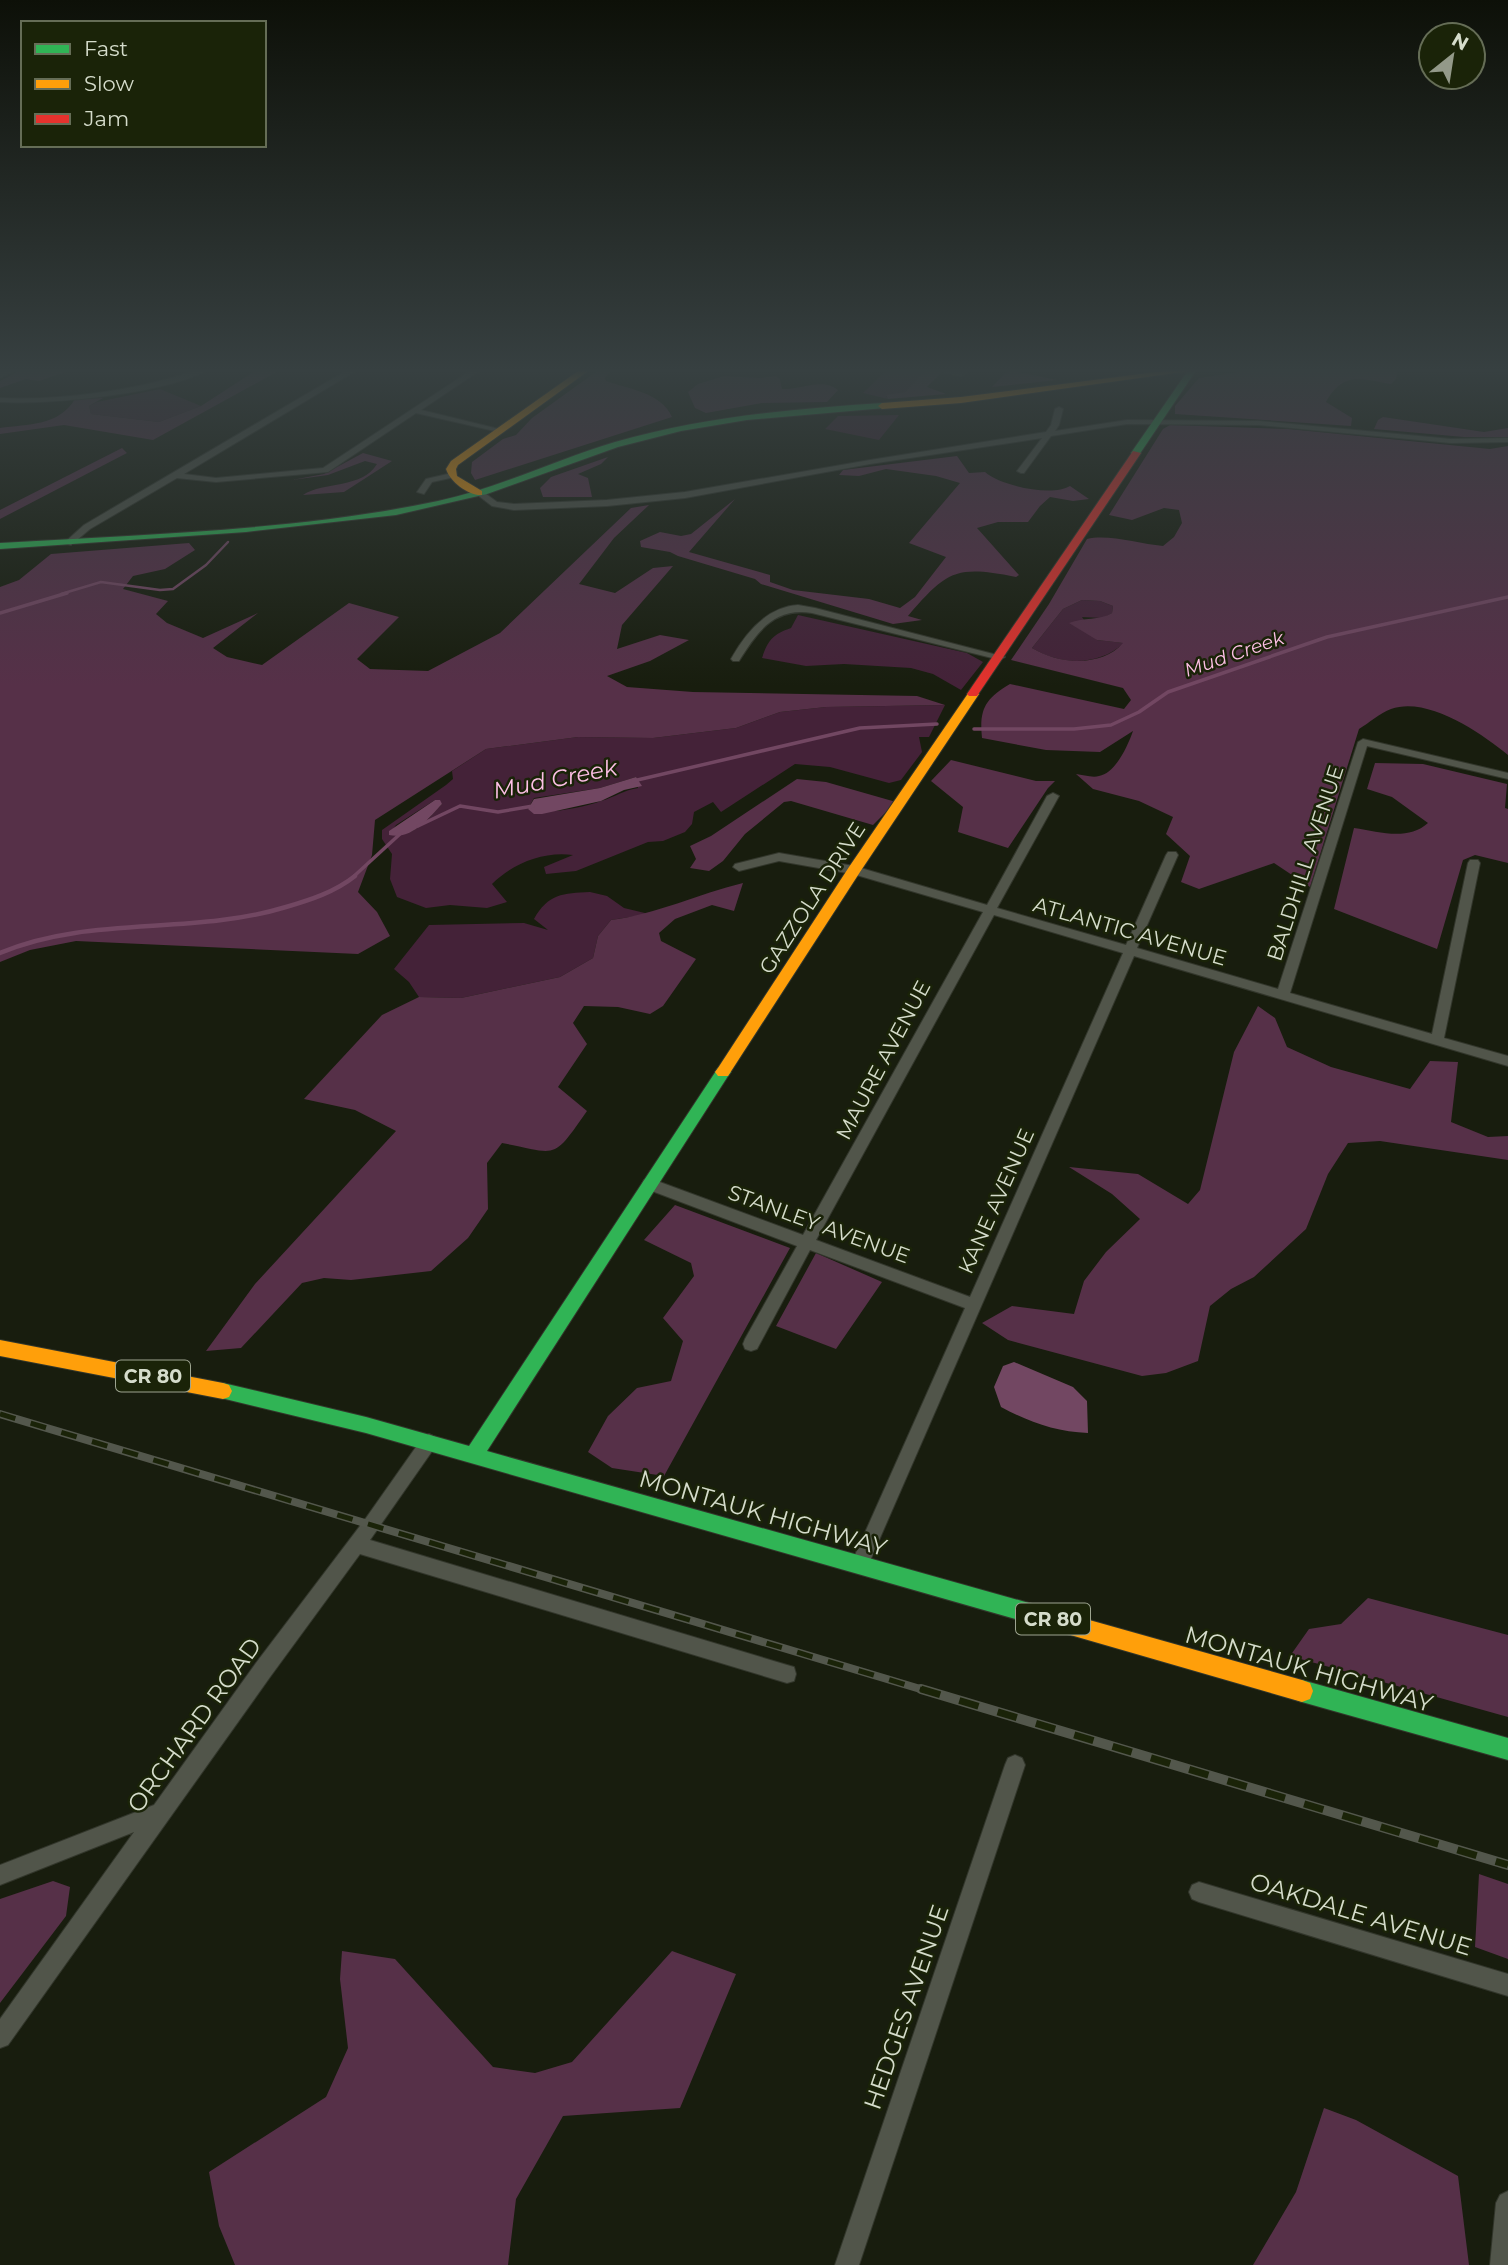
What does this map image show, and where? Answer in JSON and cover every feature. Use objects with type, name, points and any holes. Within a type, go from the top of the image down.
[{"type":"main road","points":[[452,475],[479,494]]},
{"type":"main road","points":[[0,546],[336,522],[414,509],[479,494],[532,475]]},
{"type":"main road","name":"GAZZOLA DRIVE","points":[[474,1455],[854,870],[1121,475]]},
{"type":"main road","name":"MONTAUK HIGHWAY","points":[[0,1348],[249,1396],[429,1442],[1508,1749]]},
{"type":"street","points":[[68,542],[87,527],[175,475],[216,480],[282,475]]},
{"type":"street","points":[[421,492],[422,486],[429,480],[452,475]]},
{"type":"street","points":[[479,494],[499,505],[514,507],[656,498],[799,475]]},
{"type":"street","points":[[736,659],[744,642],[776,614],[790,608],[812,610],[1000,657]]},
{"type":"street","name":"BALDHILL AVENUE","points":[[1283,995],[1363,742],[1508,776]]},
{"type":"street","name":"MAURE AVENUE","points":[[751,1344],[1052,796]]},
{"type":"street","name":"KANE AVENUE","points":[[860,1564],[1172,855]]},
{"type":"street","name":"ATLANTIC AVENUE","points":[[739,867],[779,858],[854,870],[1508,1061]]},
{"type":"street","points":[[1437,1040],[1474,863]]},
{"type":"street","name":"STANLEY AVENUE","points":[[649,1184],[974,1305]]},
{"type":"street","name":"ORCHARD ROAD","points":[[0,2038],[162,1811],[358,1545],[429,1442]]},
{"type":"street","points":[[358,1545],[788,1674]]},
{"type":"street","name":"HEDGES AVENUE","points":[[846,2265],[1014,1765]]},
{"type":"street","points":[[0,1875],[162,1811]]},
{"type":"street","name":"OAKDALE AVENUE","points":[[1199,1892],[1508,1985]]},
{"type":"street","points":[[1502,2265],[1508,2203]]},
{"type":"shaded area","points":[[69,475],[85,475],[0,519],[0,510]]},
{"type":"shaded area","points":[[371,475],[344,492],[303,495],[321,488]]},
{"type":"shaded area","points":[[472,475],[492,475],[475,480]]},
{"type":"shaded area","points":[[580,475],[588,478],[592,497],[543,497],[540,488],[551,477]]},
{"type":"shaded area","points":[[927,475],[989,475],[1002,482],[1039,490],[1070,486],[1089,499],[1073,501],[1050,497],[1028,522],[998,522],[977,528],[1019,575],[1016,577],[965,572],[954,575],[933,589],[908,616],[922,620],[893,624],[761,584],[755,579],[670,552],[641,547],[640,541],[660,532],[681,536],[691,534],[735,499],[689,552],[770,575],[770,582],[793,590],[869,599],[900,608],[915,597],[946,557],[909,543],[960,483]]},
{"type":"shaded area","points":[[1134,475],[1508,475],[1508,755],[1469,727],[1437,712],[1406,706],[1391,709],[1359,729],[1310,887],[1274,863],[1199,889],[1181,882],[1190,856],[1166,834],[1173,817],[1139,801],[1093,789],[1076,774],[1097,777],[1111,770],[1133,731],[1100,752],[1046,750],[982,738],[983,712],[989,700],[1010,684],[1124,709],[1131,700],[1123,688],[1011,660],[1049,604],[1087,539],[1114,538],[1163,546],[1174,537],[1182,523],[1179,510],[1164,508],[1132,520],[1109,515]],"holes":[[[1082,600],[1100,601],[1113,606],[1112,613],[1102,617],[1069,623],[1097,640],[1123,643],[1103,657],[1066,660],[1032,648],[1063,609]]]},
{"type":"shaded area","points":[[649,505],[614,538],[579,584],[615,593],[653,568],[673,566],[622,625],[617,649],[660,635],[689,640],[650,661],[607,676],[627,687],[693,692],[917,696],[945,705],[826,707],[780,712],[736,728],[653,738],[578,737],[486,749],[375,820],[372,855],[358,892],[377,912],[390,936],[358,954],[76,941],[30,950],[0,962],[0,587],[19,580],[51,554],[189,543],[195,550],[165,569],[133,576],[123,589],[168,601],[156,614],[167,623],[203,638],[258,613],[213,648],[227,657],[262,665],[349,603],[399,617],[357,659],[370,669],[428,671],[500,633],[631,508]]},
{"type":"shaded area","points":[[1082,600],[1100,601],[1113,606],[1112,613],[1103,618],[1082,617],[1097,640],[1124,643],[1103,656],[1079,661],[1055,658],[1032,648],[1063,609]]},
{"type":"shaded area","points":[[798,615],[967,653],[983,662],[961,690],[933,674],[911,668],[844,664],[806,666],[762,658],[772,638],[791,628]]},
{"type":"shaded area","points":[[945,705],[929,737],[919,737],[922,752],[901,780],[889,783],[830,767],[795,764],[721,812],[713,802],[694,812],[692,824],[685,832],[663,841],[648,842],[576,871],[546,874],[544,867],[573,855],[540,857],[519,865],[492,884],[507,902],[487,908],[450,905],[426,908],[397,897],[390,879],[392,854],[382,839],[382,830],[446,785],[453,779],[452,771],[486,749],[578,737],[653,738],[736,728],[780,712],[826,707]],"holes":[[[636,777],[638,788],[593,804],[554,811],[528,809],[534,798],[600,788]],[[435,800],[442,804],[419,827],[405,834],[389,834],[396,825]]]},
{"type":"shaded area","points":[[951,760],[1036,781],[1055,781],[1008,848],[958,832],[963,807],[931,781]]},
{"type":"shaded area","points":[[1375,763],[1423,764],[1507,784],[1505,808],[1508,809],[1508,863],[1475,855],[1463,860],[1437,949],[1334,909],[1354,828],[1403,834],[1420,829],[1428,823],[1392,797],[1367,789]]},
{"type":"shaded area","points":[[636,777],[642,786],[624,790],[601,801],[542,814],[534,814],[528,809],[534,799],[600,788]]},
{"type":"shaded area","points":[[797,779],[826,782],[896,802],[873,825],[791,801],[784,802],[745,834],[723,861],[709,871],[690,868],[696,859],[690,846],[711,836]]},
{"type":"shaded area","points":[[435,800],[440,800],[442,804],[419,827],[405,834],[389,835],[389,831]]},
{"type":"shaded area","points":[[743,883],[734,911],[712,905],[675,919],[659,933],[661,941],[696,959],[663,1006],[650,1014],[618,1007],[584,1006],[573,1023],[587,1044],[558,1087],[587,1111],[567,1139],[553,1150],[534,1150],[502,1143],[487,1163],[488,1209],[468,1238],[431,1271],[351,1280],[324,1278],[302,1283],[241,1348],[206,1351],[255,1284],[396,1131],[355,1110],[304,1099],[382,1015],[419,997],[461,998],[560,977],[593,958],[598,936],[611,920],[645,913]]},
{"type":"shaded area","points":[[590,892],[607,896],[624,908],[649,914],[611,920],[598,936],[593,958],[560,977],[461,998],[419,997],[409,982],[394,969],[429,925],[524,923],[548,930],[534,919],[545,904],[564,894]]},
{"type":"shaded area","points":[[1258,1006],[1275,1018],[1287,1047],[1331,1067],[1410,1089],[1430,1061],[1458,1062],[1451,1122],[1488,1137],[1508,1136],[1508,1160],[1380,1141],[1348,1143],[1328,1174],[1306,1229],[1254,1277],[1231,1289],[1210,1306],[1198,1361],[1166,1373],[1142,1376],[1008,1340],[982,1323],[1012,1306],[1074,1314],[1084,1281],[1106,1252],[1140,1219],[1112,1194],[1069,1167],[1138,1174],[1188,1204],[1200,1190],[1234,1052]]},
{"type":"shaded area","points":[[675,1205],[790,1248],[664,1476],[612,1468],[588,1452],[608,1416],[637,1388],[671,1381],[683,1341],[663,1318],[694,1276],[691,1263],[644,1240]]},
{"type":"shaded area","points":[[816,1253],[882,1282],[836,1349],[776,1326]]},
{"type":"shaded area","points":[[1014,1362],[1073,1387],[1087,1401],[1088,1433],[1043,1425],[1001,1407],[994,1387],[1003,1366]]},
{"type":"shaded area","points":[[1368,1598],[1508,1635],[1508,1717],[1290,1656],[1309,1629],[1341,1624]]},
{"type":"shaded area","points":[[1479,1874],[1508,1884],[1508,1959],[1475,1947]]},
{"type":"shaded area","points":[[53,1881],[70,1887],[66,1916],[0,2003],[0,1899]]},
{"type":"shaded area","points":[[342,1951],[395,1959],[493,2067],[535,2073],[572,2062],[672,1951],[736,1974],[680,2108],[563,2116],[516,2199],[508,2265],[235,2265],[219,2226],[209,2172],[326,2097],[348,2048],[340,1979]]},
{"type":"shaded area","points":[[1324,2108],[1356,2120],[1458,2176],[1469,2265],[1253,2265],[1296,2192]]},
{"type":"waterway","points":[[61,594],[101,582],[160,590],[173,589],[206,565],[228,542]]},
{"type":"waterway","points":[[0,613],[67,593]]},
{"type":"waterway","name":"Mud Creek","points":[[974,729],[1074,729],[1111,725],[1139,712],[1168,692],[1327,637],[1508,597]]},
{"type":"waterway","name":"Mud Creek","points":[[633,781],[860,728],[937,724]]},
{"type":"waterway","name":"Mud Creek","points":[[418,826],[460,806],[498,812],[533,806]]},
{"type":"waterway","name":"Mud Creek","points":[[352,878],[400,834]]},
{"type":"waterway","name":"Mud Creek","points":[[0,953],[34,941],[69,934],[250,916],[313,898],[339,887],[355,876]]},
{"type":"railway","points":[[0,1414],[927,1691]]},
{"type":"railway","points":[[921,1689],[1508,1865]]},
{"type":"traffic: fast","points":[[0,546],[246,529],[396,512],[464,498],[532,475]]},
{"type":"traffic: fast","points":[[474,1455],[723,1072]]},
{"type":"traffic: fast","points":[[223,1391],[366,1425],[1029,1613]]},
{"type":"traffic: fast","points":[[1302,1691],[1508,1749]]},
{"type":"traffic: slow","points":[[452,475],[479,493]]},
{"type":"traffic: slow","points":[[723,1072],[854,870],[973,694]]},
{"type":"traffic: slow","points":[[0,1348],[223,1391]]},
{"type":"traffic: slow","points":[[1029,1613],[1302,1691]]},
{"type":"traffic: jam","points":[[973,694],[1121,475]]}]
